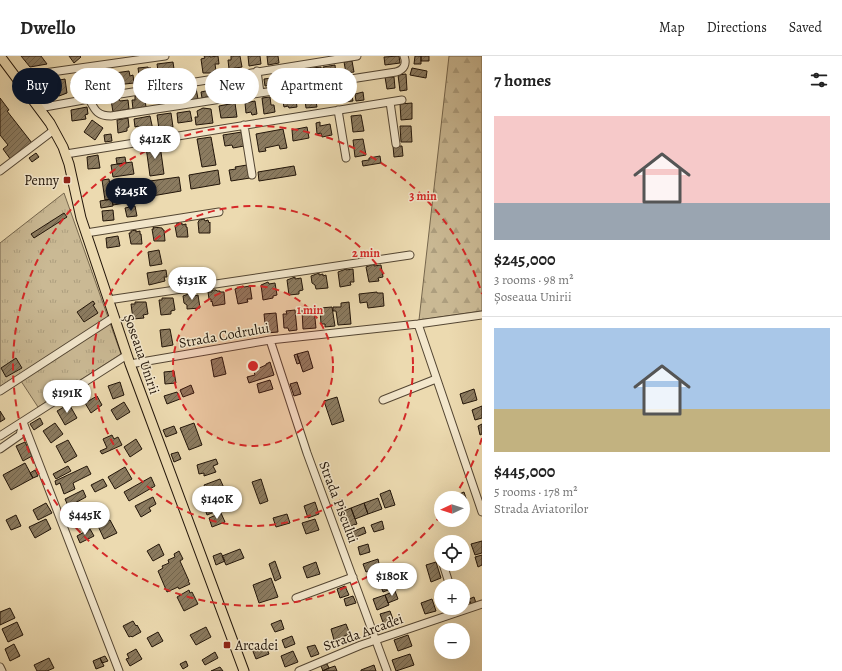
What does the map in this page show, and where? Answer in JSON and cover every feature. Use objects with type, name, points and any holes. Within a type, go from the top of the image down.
[{"type":"main road","name":"Șoseaua Unirii","points":[[0,56],[12,72]]},
{"type":"main road","name":"Șoseaua Unirii","points":[[36,104],[54,130],[66,154],[86,233],[108,300],[244,671]]},
{"type":"street","points":[[62,71],[165,56]]},
{"type":"street","points":[[259,71],[357,56]]},
{"type":"street","points":[[92,104],[99,114],[111,116],[399,71],[404,67],[404,56]]},
{"type":"street","points":[[125,93],[205,80]]},
{"type":"street","points":[[259,86],[260,93]]},
{"type":"street","points":[[66,154],[402,100]]},
{"type":"street","points":[[39,108],[70,102]]},
{"type":"street","points":[[390,102],[396,144]]},
{"type":"street","points":[[338,110],[346,158]]},
{"type":"street","points":[[244,125],[252,175]]},
{"type":"street","points":[[0,171],[54,130]]},
{"type":"street","points":[[86,233],[219,212]]},
{"type":"street","points":[[108,300],[410,255]]},
{"type":"street","name":"Strada Codrului","points":[[129,360],[270,340],[418,324],[482,315]]},
{"type":"street","points":[[0,391],[114,317]]},
{"type":"street","points":[[418,324],[482,512]]},
{"type":"street","name":"Strada Piscului","points":[[270,340],[307,453],[387,671]]},
{"type":"street","points":[[0,436],[129,360]]},
{"type":"street","points":[[383,400],[436,379]]},
{"type":"street","points":[[0,449],[20,435],[23,422]]},
{"type":"street","points":[[23,422],[120,671]]},
{"type":"street","points":[[296,598],[353,577]]},
{"type":"street","name":"Strada Arcadei","points":[[470,607],[482,604]]},
{"type":"street","name":"Strada Arcadei","points":[[299,671],[376,640],[445,615]]},
{"type":"street","points":[[0,667],[2,671]]},
{"type":"green space","points":[[449,56],[482,56],[482,311],[419,320]]},
{"type":"green space","points":[[64,193],[121,354],[38,407],[19,378],[0,389],[0,243]]},
{"type":"building","points":[[21,56],[41,56],[47,64],[30,67]]},
{"type":"building","points":[[69,56],[80,56],[81,57],[74,63]]},
{"type":"building","points":[[204,56],[218,56],[219,64],[215,64],[216,68],[205,68],[205,73],[203,73],[201,59],[205,58]]},
{"type":"building","points":[[231,56],[240,56],[242,67],[229,68],[228,60],[231,60]]},
{"type":"building","points":[[248,56],[260,56],[261,64],[249,66]]},
{"type":"building","points":[[267,56],[278,56],[279,63],[268,65]]},
{"type":"building","points":[[399,56],[400,63],[385,65],[384,57]]},
{"type":"building","points":[[415,56],[421,56],[421,64],[414,64]]},
{"type":"building","points":[[421,56],[429,56],[429,61],[421,61]]},
{"type":"building","points":[[352,61],[353,68],[345,68],[344,62]]},
{"type":"building","points":[[173,62],[174,68],[158,68],[157,64]]},
{"type":"building","points":[[335,65],[335,68],[323,68]]},
{"type":"building","points":[[412,68],[427,71],[426,78],[410,75]]},
{"type":"building","points":[[129,71],[130,76],[133,75],[133,83],[125,84],[125,72]]},
{"type":"building","points":[[406,74],[407,90],[400,91],[398,75]]},
{"type":"building","points":[[385,77],[394,77],[395,88],[387,89]]},
{"type":"building","points":[[65,79],[67,93],[62,95],[62,80]]},
{"type":"building","points":[[264,79],[267,79],[267,86],[265,86]]},
{"type":"building","points":[[205,91],[205,97],[202,98],[201,92]]},
{"type":"building","points":[[363,92],[364,100],[357,101],[357,94]]},
{"type":"building","points":[[267,97],[267,104],[274,105],[275,112],[264,114],[262,98]]},
{"type":"building","name":"Penny","points":[[0,98],[9,110],[7,111],[32,143],[11,160],[3,149],[8,145],[0,135]]},
{"type":"building","points":[[125,100],[128,100],[129,109],[113,112],[112,104],[125,104]]},
{"type":"building","points":[[132,100],[133,104],[146,104],[146,107],[133,109]]},
{"type":"building","points":[[412,103],[412,119],[401,120],[400,104]]},
{"type":"building","points":[[235,104],[237,117],[221,118],[219,106]]},
{"type":"building","points":[[245,104],[255,104],[257,114],[252,115],[251,112],[246,113]]},
{"type":"building","points":[[283,104],[297,104],[297,107],[289,108],[288,106],[284,107]]},
{"type":"building","points":[[305,104],[316,104],[317,107],[306,108]]},
{"type":"building","points":[[87,107],[88,114],[85,115],[86,119],[72,121],[71,110]]},
{"type":"building","points":[[203,108],[211,109],[213,123],[196,125],[195,117],[198,117],[197,111]]},
{"type":"building","points":[[190,111],[192,121],[178,123],[177,113]]},
{"type":"building","points":[[171,113],[173,127],[159,129],[157,115]]},
{"type":"building","points":[[361,115],[364,131],[353,132],[351,116]]},
{"type":"building","points":[[150,116],[153,130],[144,132],[143,130],[139,130],[138,126],[135,127],[134,119]]},
{"type":"building","points":[[128,118],[129,127],[127,128],[127,131],[118,133],[117,120]]},
{"type":"building","points":[[92,120],[103,128],[95,140],[84,132]]},
{"type":"building","points":[[320,122],[320,126],[330,124],[332,135],[322,137],[321,133],[317,134],[316,123]]},
{"type":"building","points":[[400,126],[411,126],[412,142],[401,142]]},
{"type":"building","points":[[307,127],[309,138],[293,141],[292,130]]},
{"type":"building","points":[[283,129],[287,148],[280,149],[279,145],[265,148],[266,151],[259,152],[256,134]]},
{"type":"building","points":[[242,132],[244,146],[233,148],[232,145],[225,146],[223,135]]},
{"type":"building","points":[[111,134],[112,141],[105,142],[104,135]]},
{"type":"building","points":[[211,137],[216,165],[202,167],[197,139]]},
{"type":"building","points":[[363,139],[366,155],[355,157],[353,140]]},
{"type":"building","points":[[160,145],[164,174],[150,176],[146,147]]},
{"type":"building","points":[[393,146],[402,146],[403,156],[394,157]]},
{"type":"building","points":[[36,153],[39,157],[32,162],[29,158]]},
{"type":"building","points":[[98,155],[100,168],[88,169],[87,157]]},
{"type":"building","points":[[380,156],[381,163],[363,166],[362,161]]},
{"type":"building","points":[[125,157],[126,163],[117,164],[116,158]]},
{"type":"building","points":[[132,162],[134,174],[113,177],[111,165]]},
{"type":"building","points":[[247,165],[250,178],[231,181],[229,170],[236,169],[235,167]]},
{"type":"building","points":[[294,166],[296,175],[259,181],[258,172]]},
{"type":"building","points":[[218,170],[220,184],[191,189],[189,175]]},
{"type":"building","points":[[179,177],[181,191],[152,196],[150,181]]},
{"type":"building","points":[[109,179],[112,199],[105,200],[102,180]]},
{"type":"building","points":[[142,194],[143,200],[113,205],[112,199]]},
{"type":"building","points":[[112,199],[113,206],[101,208],[100,201]]},
{"type":"building","points":[[135,206],[137,216],[127,217],[125,208]]},
{"type":"building","points":[[113,210],[114,220],[103,221],[102,211]]},
{"type":"building","points":[[64,213],[67,217],[34,238],[31,234]]},
{"type":"building","points":[[204,219],[205,221],[208,220],[209,223],[210,222],[210,233],[199,233],[198,222],[199,220]]},
{"type":"building","points":[[182,223],[182,225],[186,224],[188,237],[177,237],[175,226],[177,225],[176,224]]},
{"type":"building","points":[[153,227],[162,228],[164,230],[165,241],[154,241]]},
{"type":"building","points":[[136,230],[136,232],[140,231],[142,244],[131,244],[129,233]]},
{"type":"building","points":[[118,236],[120,246],[107,248],[106,238]]},
{"type":"building","points":[[159,250],[162,264],[150,266],[148,252]]},
{"type":"building","points":[[374,264],[374,266],[381,265],[383,277],[378,278],[379,281],[369,282],[366,267]]},
{"type":"building","points":[[346,269],[353,269],[354,282],[350,282],[351,285],[340,287],[338,272]]},
{"type":"building","points":[[166,270],[167,277],[164,277],[165,281],[149,285],[147,273]]},
{"type":"building","points":[[319,273],[319,275],[326,275],[328,288],[316,289],[315,285],[312,283],[311,276]]},
{"type":"building","points":[[295,277],[295,279],[301,278],[303,290],[299,291],[299,294],[289,295],[287,280]]},
{"type":"building","points":[[268,282],[269,284],[275,283],[277,295],[273,296],[273,298],[263,300],[261,285]]},
{"type":"building","points":[[243,286],[250,286],[252,299],[247,299],[248,302],[238,304],[235,289]]},
{"type":"building","points":[[212,290],[224,292],[225,304],[213,306],[211,299],[209,299],[208,292],[212,292]]},
{"type":"building","points":[[377,292],[383,293],[384,306],[368,308],[367,302],[360,303],[359,294]]},
{"type":"building","points":[[191,293],[191,295],[198,295],[200,308],[187,309],[183,296]]},
{"type":"building","points":[[162,298],[173,298],[175,310],[171,311],[171,314],[161,315],[159,300],[162,300]]},
{"type":"building","points":[[93,301],[95,304],[93,305],[98,313],[84,322],[77,312]]},
{"type":"building","points":[[135,302],[146,302],[148,314],[143,315],[144,318],[133,319],[131,304],[135,304]]},
{"type":"building","points":[[349,302],[351,324],[338,325],[336,311],[333,311],[333,307],[341,307],[341,303]]},
{"type":"building","points":[[332,307],[335,326],[325,327],[325,324],[321,324],[320,308]]},
{"type":"building","points":[[314,309],[316,328],[303,329],[302,310]]},
{"type":"building","points":[[295,310],[297,330],[289,331],[288,328],[284,328],[283,314],[287,314],[286,311]]},
{"type":"building","points":[[276,313],[278,332],[266,333],[264,314]]},
{"type":"building","points":[[170,329],[173,345],[162,347],[160,330]]},
{"type":"building","points":[[308,351],[313,368],[303,372],[297,354]]},
{"type":"building","points":[[297,354],[300,363],[297,364],[294,355]]},
{"type":"building","points":[[222,357],[226,374],[214,377],[211,360]]},
{"type":"building","points":[[16,358],[22,368],[6,377],[1,368]]},
{"type":"building","points":[[270,362],[274,375],[249,383],[247,377],[255,375],[254,372],[258,371],[257,369]]},
{"type":"building","points":[[174,371],[176,383],[165,384],[164,372]]},
{"type":"building","points":[[270,380],[273,389],[259,393],[257,384]]},
{"type":"building","points":[[120,382],[124,395],[113,399],[108,386]]},
{"type":"building","points":[[297,382],[301,394],[294,396],[290,384]]},
{"type":"building","points":[[191,385],[194,393],[183,397],[180,390]]},
{"type":"building","points":[[474,389],[477,400],[463,404],[460,394]]},
{"type":"building","points":[[177,392],[180,399],[167,404],[164,396]]},
{"type":"building","points":[[97,396],[102,405],[91,413],[85,403]]},
{"type":"building","points":[[337,397],[344,421],[332,425],[324,401]]},
{"type":"building","points":[[124,402],[130,412],[117,420],[111,410]]},
{"type":"building","points":[[69,404],[77,418],[65,425],[57,411]]},
{"type":"building","points":[[482,406],[482,418],[475,420],[472,410]]},
{"type":"building","points":[[0,411],[5,419],[0,422]]},
{"type":"building","points":[[40,418],[43,424],[34,430],[30,424]]},
{"type":"building","points":[[55,423],[63,434],[51,443],[43,431]]},
{"type":"building","points":[[194,423],[202,445],[189,450],[180,428]]},
{"type":"building","points":[[482,424],[482,434],[480,435],[478,426]]},
{"type":"building","points":[[174,426],[177,433],[166,437],[163,430]]},
{"type":"building","points":[[112,435],[114,439],[118,437],[122,445],[102,454],[100,451],[107,448],[103,439]]},
{"type":"building","points":[[136,439],[142,449],[130,457],[124,447]]},
{"type":"building","points":[[68,440],[77,456],[65,463],[56,446]]},
{"type":"building","points":[[25,442],[32,456],[23,461],[16,446]]},
{"type":"building","points":[[178,452],[181,459],[174,462],[171,454]]},
{"type":"building","points":[[216,459],[218,464],[213,466],[216,472],[204,476],[204,473],[199,474],[197,465]]},
{"type":"building","points":[[25,463],[33,478],[11,490],[3,475]]},
{"type":"building","points":[[68,466],[71,471],[56,479],[53,474]]},
{"type":"building","points":[[87,466],[91,474],[73,483],[75,489],[64,494],[60,483],[56,485],[55,481]]},
{"type":"building","points":[[125,467],[132,479],[115,489],[108,477]]},
{"type":"building","points":[[35,470],[38,476],[33,478],[30,473]]},
{"type":"building","points":[[151,477],[155,486],[129,501],[124,492]]},
{"type":"building","points":[[103,479],[107,486],[95,492],[91,485]]},
{"type":"building","points":[[220,479],[224,488],[207,494],[204,485]]},
{"type":"building","points":[[261,479],[268,501],[260,504],[252,482]]},
{"type":"building","points":[[83,490],[86,497],[75,503],[78,509],[71,513],[65,499]]},
{"type":"building","points":[[390,490],[395,505],[385,508],[380,494]]},
{"type":"building","points":[[153,497],[156,504],[149,508],[151,511],[141,517],[135,506]]},
{"type":"building","points":[[378,498],[382,509],[368,514],[364,503]]},
{"type":"building","points":[[219,501],[222,509],[207,515],[204,506]]},
{"type":"building","points":[[315,502],[319,514],[308,518],[304,506]]},
{"type":"building","points":[[46,503],[52,513],[38,520],[33,510]]},
{"type":"building","points":[[364,503],[368,514],[355,519],[351,508]]},
{"type":"building","points":[[351,508],[357,524],[347,527],[341,512]]},
{"type":"building","points":[[91,509],[97,521],[88,526],[82,514]]},
{"type":"building","points":[[221,513],[225,522],[212,527],[209,518]]},
{"type":"building","points":[[287,514],[290,523],[276,527],[273,518]]},
{"type":"building","points":[[16,515],[21,526],[11,530],[6,520]]},
{"type":"building","points":[[46,519],[51,529],[35,538],[29,527]]},
{"type":"building","points":[[315,519],[319,530],[306,534],[302,523]]},
{"type":"building","points":[[110,520],[117,533],[104,539],[98,526]]},
{"type":"building","points":[[382,521],[384,529],[374,532],[371,525]]},
{"type":"building","points":[[364,527],[366,533],[351,539],[349,533]]},
{"type":"building","points":[[90,529],[94,536],[80,543],[77,536]]},
{"type":"building","points":[[482,541],[482,553],[475,555],[471,544]]},
{"type":"building","points":[[159,544],[164,555],[153,561],[147,551]]},
{"type":"building","points":[[368,544],[370,552],[360,555],[358,547]]},
{"type":"building","points":[[240,549],[244,558],[226,565],[222,556]]},
{"type":"building","points":[[179,551],[183,559],[180,561],[190,584],[167,592],[158,571],[163,568],[162,566],[169,563],[168,560],[175,557],[174,554]]},
{"type":"building","points":[[221,553],[225,561],[216,565],[213,556]]},
{"type":"building","points":[[482,555],[482,565],[478,567],[475,557]]},
{"type":"building","points":[[378,559],[380,568],[366,572],[363,564]]},
{"type":"building","points":[[275,561],[281,578],[275,581],[269,564]]},
{"type":"building","points":[[316,562],[320,574],[307,578],[303,567]]},
{"type":"building","points":[[434,563],[434,571],[439,571],[441,578],[434,579],[434,581],[431,582],[426,565]]},
{"type":"building","points":[[271,578],[278,597],[259,603],[253,585]]},
{"type":"building","points":[[394,579],[396,587],[383,592],[380,584]]},
{"type":"building","points":[[345,586],[349,595],[340,598],[337,589]]},
{"type":"building","points":[[189,590],[190,593],[192,592],[198,604],[184,611],[177,597]]},
{"type":"building","points":[[395,591],[398,599],[388,603],[385,595]]},
{"type":"building","points":[[385,595],[389,605],[377,610],[373,599]]},
{"type":"building","points":[[353,596],[356,603],[346,606],[344,599]]},
{"type":"building","points":[[474,597],[476,603],[471,605],[470,599]]},
{"type":"building","points":[[432,599],[434,612],[425,614],[421,603]]},
{"type":"building","points":[[10,608],[15,618],[0,625],[0,612]]},
{"type":"building","points":[[390,611],[394,622],[384,625],[380,614]]},
{"type":"building","points":[[281,620],[284,629],[275,632],[271,624]]},
{"type":"building","points":[[133,621],[141,632],[129,637],[123,626]]},
{"type":"building","points":[[17,622],[23,635],[8,642],[2,629]]},
{"type":"building","points":[[346,624],[350,634],[334,640],[331,629]]},
{"type":"building","points":[[206,627],[211,637],[196,645],[190,635]]},
{"type":"building","points":[[158,632],[163,641],[152,647],[147,638]]},
{"type":"building","points":[[408,635],[412,646],[398,651],[394,640]]},
{"type":"building","points":[[292,636],[295,644],[285,648],[282,640]]},
{"type":"building","points":[[14,644],[20,656],[10,661],[5,649]]},
{"type":"building","points":[[265,644],[269,654],[256,659],[252,649]]},
{"type":"building","points":[[315,645],[319,654],[311,657],[307,647]]},
{"type":"building","points":[[136,649],[142,659],[130,666],[126,659],[129,658],[127,654]]},
{"type":"building","points":[[293,651],[298,662],[285,667],[281,656]]},
{"type":"building","points":[[215,652],[218,658],[205,665],[202,660]]},
{"type":"building","points":[[410,654],[414,665],[396,671],[392,660]]},
{"type":"building","points":[[105,656],[108,661],[102,663],[100,658]]},
{"type":"building","points":[[49,658],[54,668],[47,671],[37,671],[34,665]]},
{"type":"building","points":[[100,658],[104,666],[96,669],[93,661]]},
{"type":"building","points":[[186,661],[188,666],[183,669],[180,664]]},
{"type":"building","points":[[327,664],[329,668],[323,671],[321,666]]},
{"type":"building","points":[[374,665],[376,671],[361,671],[361,670]]},
{"type":"building","points":[[335,666],[337,671],[322,671],[329,668]]},
{"type":"building","points":[[220,667],[223,671],[211,671]]},
{"type":"place","name":"Penny","points":[[67,180]]},
{"type":"place","name":"Arcadei","points":[[227,645]]}]
